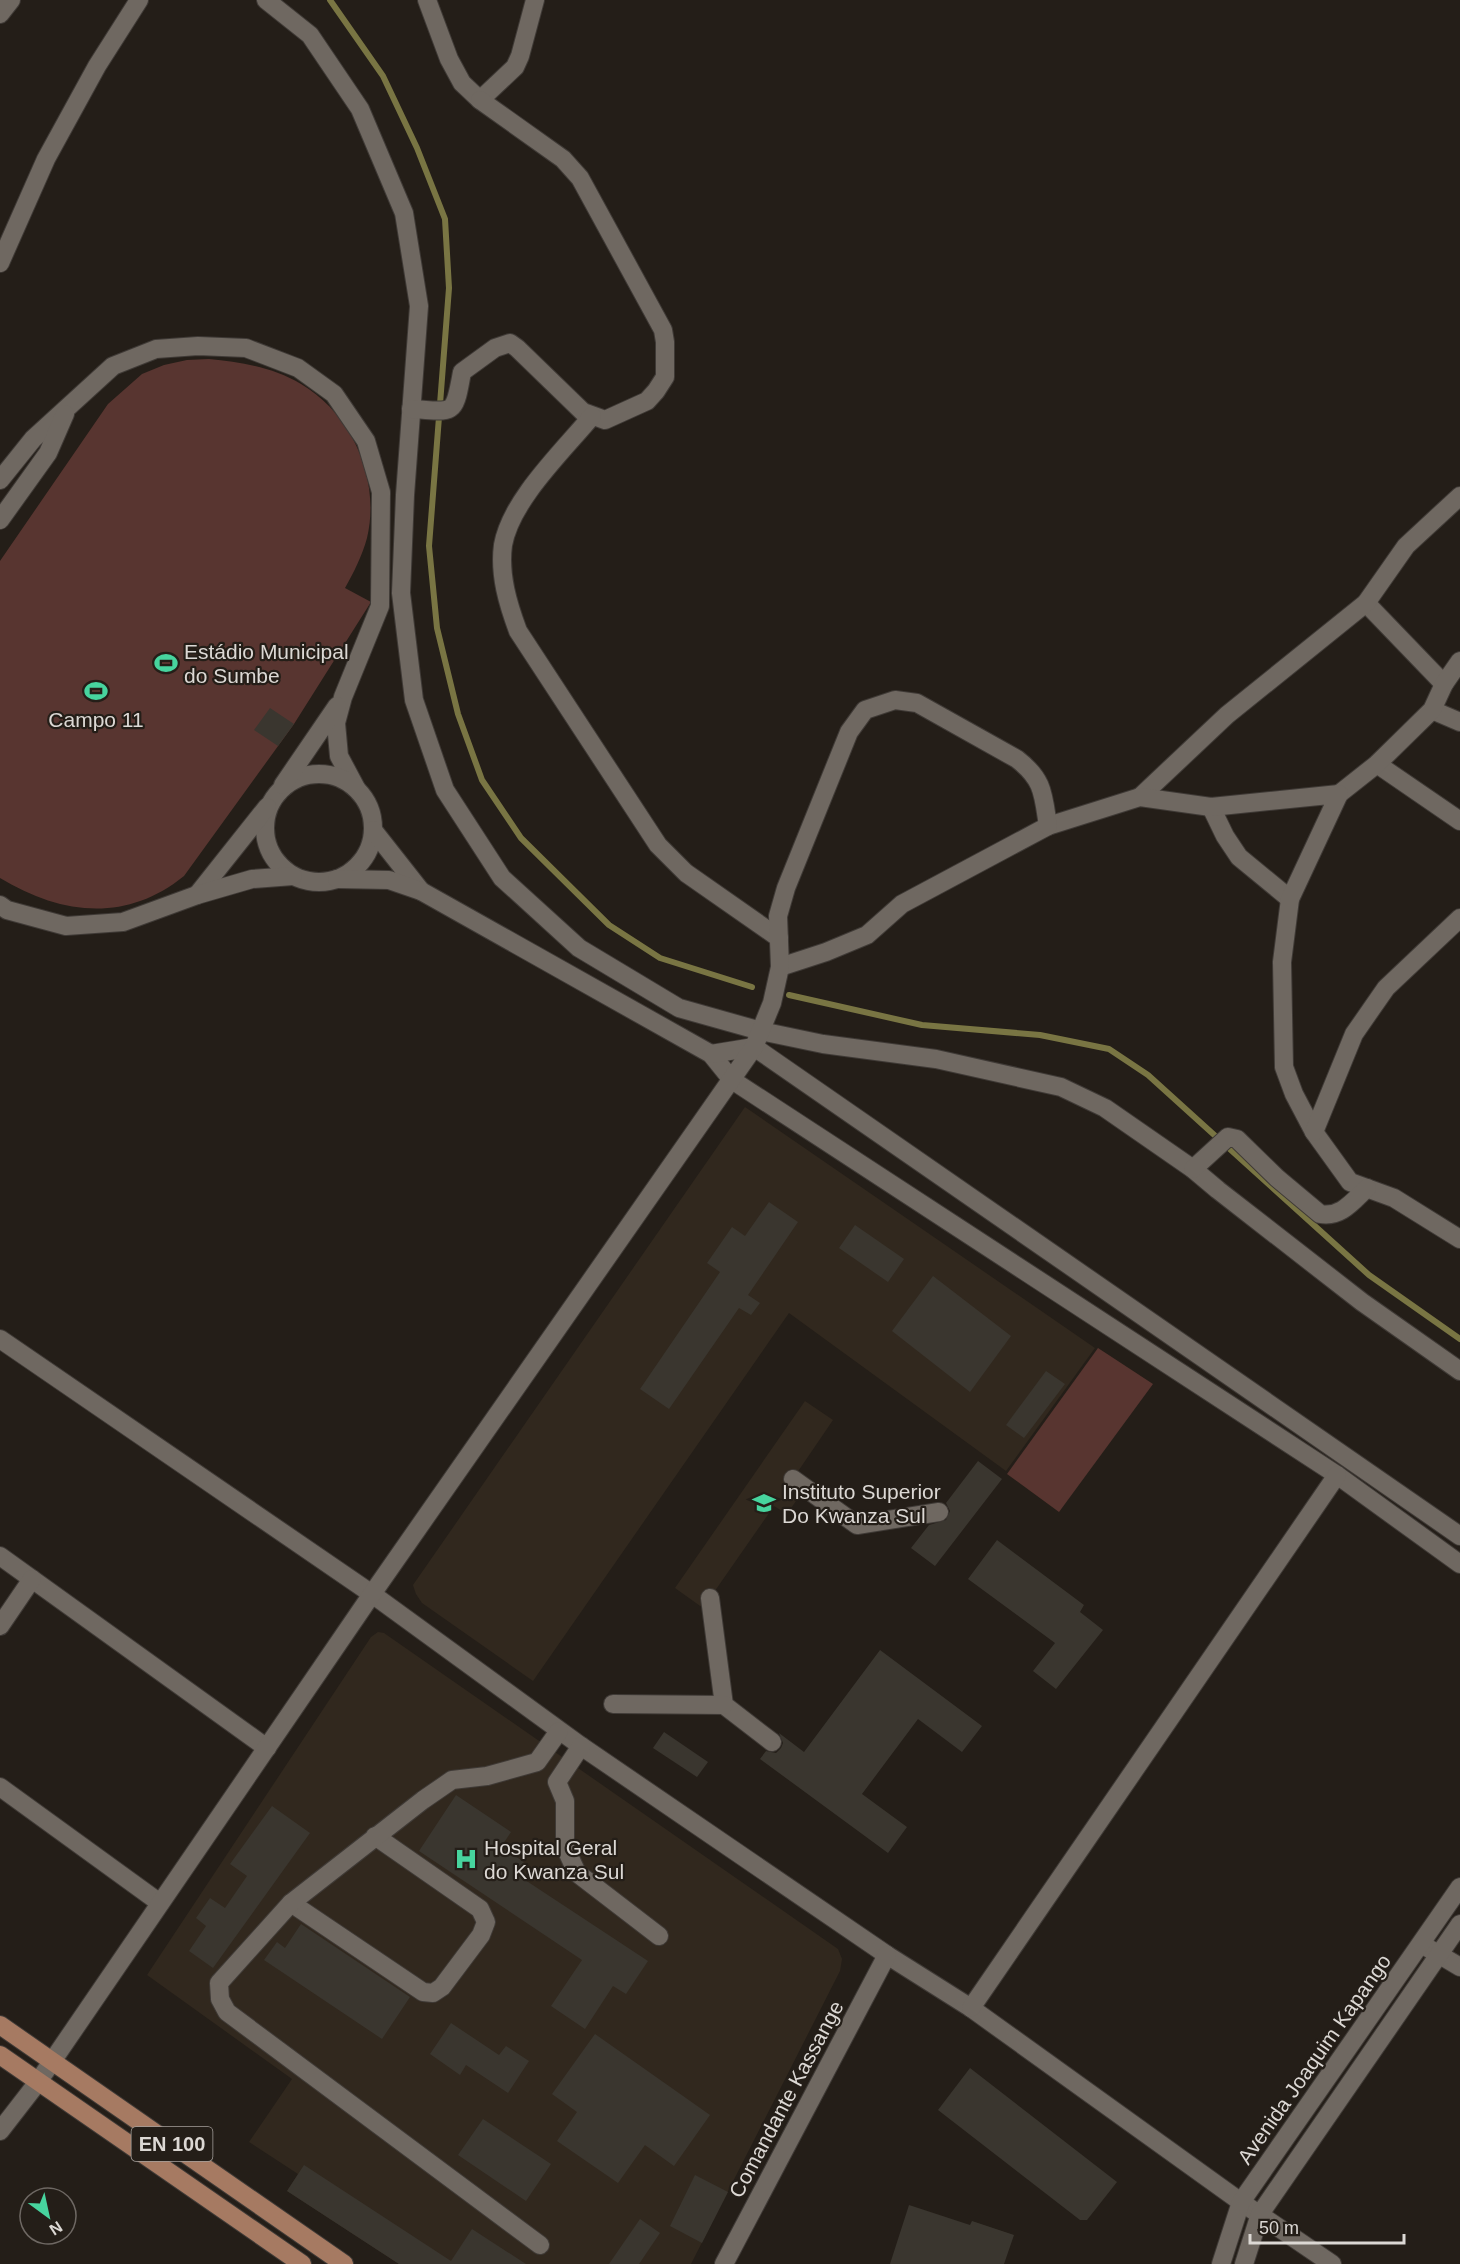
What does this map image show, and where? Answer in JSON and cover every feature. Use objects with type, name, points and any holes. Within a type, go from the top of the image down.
[{"type":"main road","name":"EN 100","points":[[0,2025],[344,2264]]},
{"type":"main road","name":"EN 100","points":[[0,2055],[302,2264]]},
{"type":"street","points":[[0,14],[11,0]]},
{"type":"street","points":[[0,263],[46,159],[97,66],[139,0]]},
{"type":"street","points":[[266,0],[310,35],[360,109],[404,213],[419,306],[417,409],[405,495],[401,593],[414,700],[445,790],[502,878],[579,948],[679,1008],[758,1039],[1460,1536]]},
{"type":"street","points":[[417,409],[444,412],[454,407],[458,399],[462,372],[495,348],[510,343],[584,412],[605,420],[648,401],[664,377],[666,359],[663,330],[580,178],[563,159],[480,100],[462,82],[449,59],[427,0]]},
{"type":"street","points":[[480,100],[515,67],[535,0]]},
{"type":"street","points":[[0,480],[33,439],[113,366],[156,349],[198,346],[246,348],[298,368],[334,394],[366,441],[381,492],[380,606],[343,697],[336,723],[339,756],[366,802],[373,820],[373,831],[368,850],[362,861],[347,875],[337,879]]},
{"type":"street","points":[[0,520],[48,453],[68,407]]},
{"type":"street","points":[[592,416],[520,503],[504,545],[503,578],[509,606],[518,631],[658,845],[686,873],[779,938]]},
{"type":"street","points":[[1140,797],[1227,715],[1366,603],[1406,546],[1460,496]]},
{"type":"street","points":[[1366,603],[1444,684]]},
{"type":"street","points":[[1460,661],[1444,684],[1432,710],[1377,764],[1339,794],[1290,899],[1282,962],[1284,1067],[1294,1094],[1314,1132],[1350,1182],[1394,1197],[1460,1239]]},
{"type":"street","points":[[293,876],[280,867],[269,851],[265,836],[268,807],[343,697]]},
{"type":"street","points":[[0,2131],[38,2082],[372,1594],[732,1080],[758,1039],[772,1003],[780,967],[778,916],[786,888],[849,732],[865,710],[895,700],[917,703],[1017,759],[1031,770],[1041,785],[1048,826]]},
{"type":"street","points":[[1432,710],[1460,722]]},
{"type":"street","points":[[1377,764],[1460,821]]},
{"type":"street","points":[[197,895],[278,792],[286,785],[302,776],[329,775],[340,778],[356,788]]},
{"type":"street","points":[[780,967],[867,936],[902,904],[1048,826],[1140,797],[1211,807],[1339,794]]},
{"type":"street","points":[[1211,807],[1225,836],[1239,857],[1290,899]]},
{"type":"street","points":[[373,831],[421,891]]},
{"type":"street","points":[[0,905],[7,910],[66,926],[123,922],[197,895],[252,879],[293,876],[316,882],[337,879],[389,880],[421,891],[711,1054],[732,1080],[1337,1475],[1460,1564]]},
{"type":"street","points":[[1314,1132],[1354,1035],[1386,988],[1460,918]]},
{"type":"street","points":[[711,1054],[758,1039],[823,1044],[936,1059],[1061,1087],[1105,1108],[1196,1165],[1218,1190],[1362,1302],[1460,1371]]},
{"type":"street","points":[[1196,1165],[1228,1137],[1237,1139],[1277,1178],[1320,1214],[1329,1215],[1340,1212],[1367,1188]]},
{"type":"street","points":[[0,1339],[372,1594],[559,1731],[887,1955],[971,2008],[1241,2202],[1332,2264]]},
{"type":"street","points":[[971,2008],[1337,1475]]},
{"type":"street","points":[[793,1479],[857,1525],[939,1512]]},
{"type":"street","points":[[0,1556],[267,1748]]},
{"type":"street","points":[[0,1626],[33,1579]]},
{"type":"street","points":[[710,1598],[724,1705]]},
{"type":"street","points":[[613,1704],[724,1705],[772,1742]]},
{"type":"street","points":[[540,2245],[227,2012],[220,1999],[219,1983],[291,1903],[375,1836],[452,1780],[487,1776],[537,1762],[559,1731]]},
{"type":"street","points":[[581,1746],[557,1782],[565,1801],[565,1847],[577,1873],[659,1936]]},
{"type":"street","points":[[0,1788],[160,1903]]},
{"type":"street","points":[[291,1903],[423,1992],[433,1993],[442,1988],[482,1935],[486,1922],[480,1909],[375,1836]]},
{"type":"street","name":"Avenida Joaquim Kapango","points":[[1221,2264],[1241,2202],[1460,1887]]},
{"type":"street","name":"Avenida Joaquim Kapango","points":[[1244,2264],[1260,2214],[1460,1924]]},
{"type":"street","points":[[1422,1943],[1460,1967]]},
{"type":"street","name":"Comandante Kassange","points":[[724,2264],[887,1955]]},
{"type":"shaded area","name":"Estádio Municipal do Sumbe","points":[[209,359],[256,366],[290,378],[319,397],[335,412],[348,430],[366,471],[370,493],[370,516],[363,551],[345,588],[371,602],[294,724],[184,876],[162,891],[139,901],[116,907],[70,906],[46,900],[0,878],[0,561],[108,404],[142,374],[164,365],[187,360]]},
{"type":"shaded area","points":[[745,1107],[1095,1348],[1006,1471],[789,1313],[533,1681],[422,1603],[413,1585]]},
{"type":"shaded area","points":[[1098,1348],[1153,1384],[1059,1512],[1007,1474]]},
{"type":"shaded area","name":"Instituto Superior Do Kwanza Sul","points":[[805,1401],[833,1420],[784,1492],[796,1501],[787,1514],[774,1506],[703,1608],[675,1588]]},
{"type":"shaded area","name":"Hospital Geral do Kwanza Sul","points":[[378,1632],[384,1633],[838,1949],[842,1959],[840,1971],[691,2264],[399,2264],[287,2191],[298,2174],[249,2142],[292,2079],[147,1975],[371,1637]]},
{"type":"building","points":[[270,708],[294,724],[278,746],[254,730]]},
{"type":"building","points":[[769,1202],[798,1222],[748,1295],[760,1303],[751,1315],[739,1308],[669,1409],[640,1389],[720,1272],[707,1263],[732,1227],[745,1236]]},
{"type":"building","points":[[855,1225],[904,1259],[888,1282],[839,1248]]},
{"type":"building","points":[[933,1276],[1011,1336],[970,1392],[892,1331]]},
{"type":"building","points":[[1046,1371],[1065,1384],[1024,1438],[1006,1425]]},
{"type":"building","points":[[978,1461],[1002,1479],[935,1566],[911,1548],[929,1525],[946,1520],[950,1511],[946,1503]]},
{"type":"building","points":[[997,1540],[1084,1605],[1080,1612],[1103,1630],[1056,1689],[1033,1671],[1055,1643],[968,1579]]},
{"type":"building","points":[[880,1650],[982,1726],[962,1752],[918,1719],[862,1794],[907,1827],[888,1853],[760,1759],[766,1751],[776,1753],[781,1748],[783,1743],[779,1733],[804,1752]]},
{"type":"building","points":[[664,1732],[708,1762],[697,1777],[653,1748]]},
{"type":"building","points":[[456,1795],[511,1832],[501,1847],[524,1862],[516,1874],[648,1961],[626,1994],[613,1986],[585,2029],[551,2006],[582,1960],[419,1851]]},
{"type":"building","points":[[272,1806],[310,1833],[213,1968],[189,1951],[206,1926],[196,1918],[210,1898],[225,1908],[247,1876],[230,1864]]},
{"type":"building","points":[[301,1924],[410,1997],[382,2039],[264,1960],[277,1942],[285,1948]]},
{"type":"building","points":[[451,2023],[499,2055],[506,2046],[529,2061],[508,2093],[466,2065],[460,2075],[430,2054]]},
{"type":"building","points":[[595,2034],[710,2115],[674,2166],[645,2145],[618,2183],[557,2141],[577,2112],[552,2094]]},
{"type":"building","points":[[970,2068],[1117,2182],[1087,2220],[1080,2220],[938,2110]]},
{"type":"building","points":[[483,2119],[551,2164],[526,2201],[458,2155]]},
{"type":"building","points":[[304,2165],[451,2261],[472,2229],[526,2264],[399,2264],[287,2191]]},
{"type":"building","points":[[695,2175],[728,2192],[702,2243],[670,2226]]},
{"type":"building","points":[[909,2205],[970,2225],[972,2221],[1014,2235],[1004,2264],[890,2264]]},
{"type":"building","points":[[640,2219],[660,2233],[639,2264],[609,2264]]},
{"type":"waterway","points":[[330,0],[383,76],[417,148],[445,219],[449,288],[429,546],[437,628],[458,714],[482,780],[521,838],[609,925],[660,958],[752,987]]},
{"type":"waterway","points":[[789,995],[922,1025],[1040,1035],[1109,1049],[1148,1075],[1369,1275],[1460,1339]]},
{"type":"place","name":"Estádio Municipal do Sumbe","points":[[166,663]]},
{"type":"place","name":"Campo 11","points":[[96,691]]},
{"type":"place","name":"Instituto Superior Do Kwanza Sul","points":[[764,1503]]},
{"type":"place","name":"Hospital Geral do Kwanza Sul","points":[[466,1859]]}]
